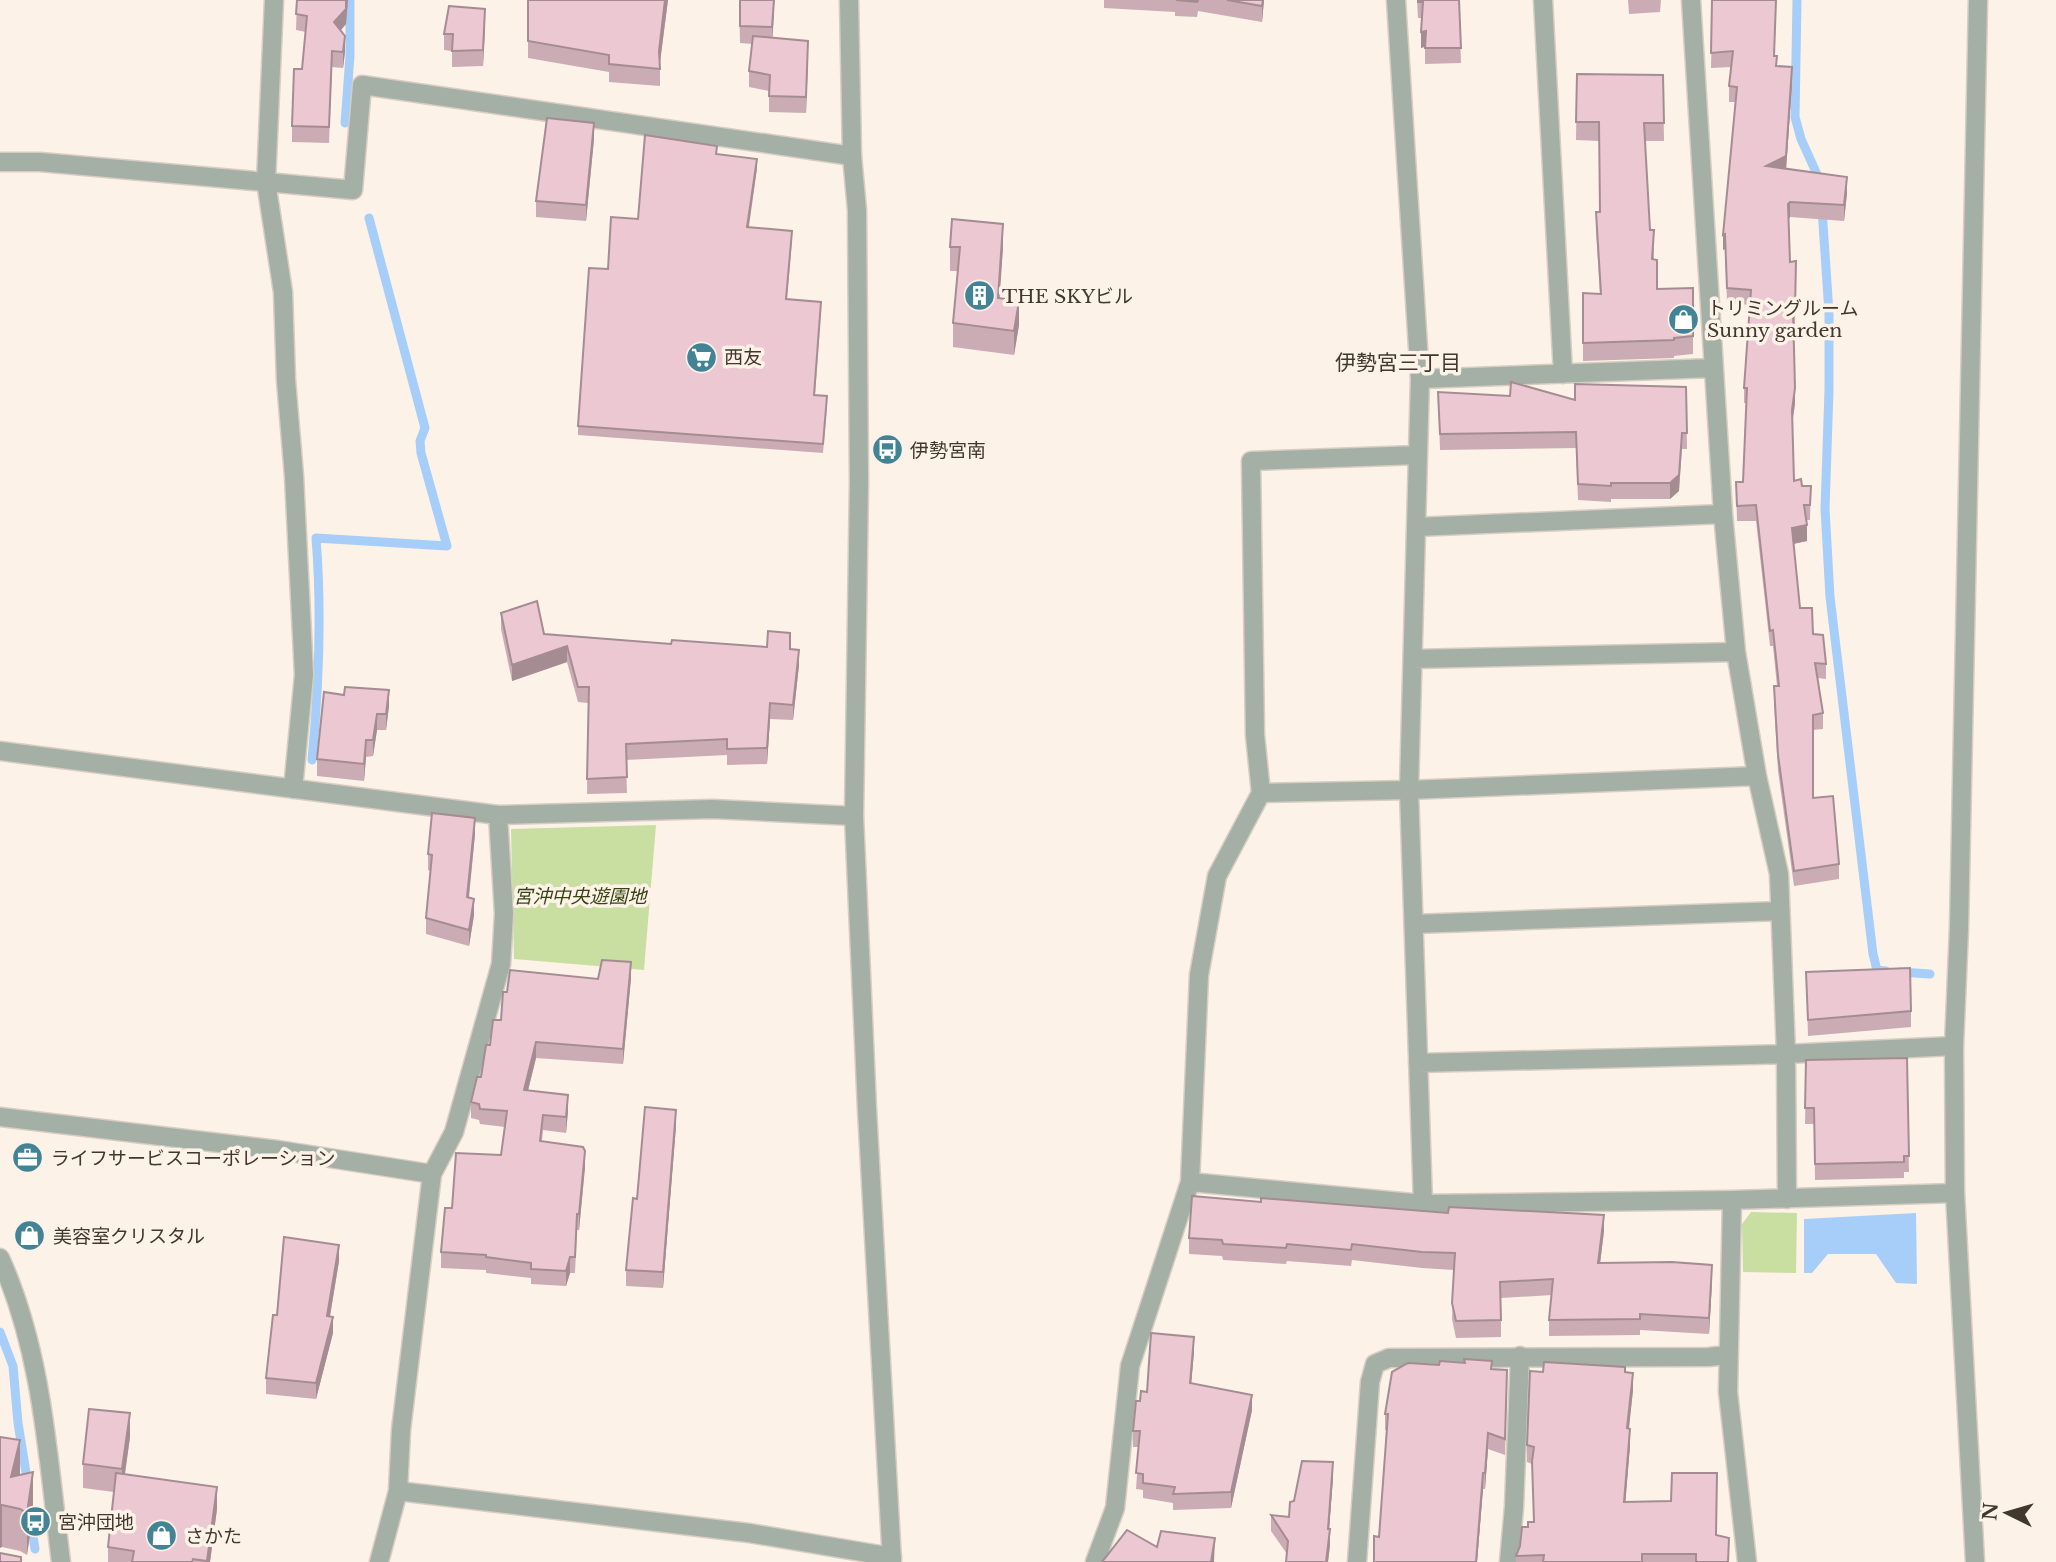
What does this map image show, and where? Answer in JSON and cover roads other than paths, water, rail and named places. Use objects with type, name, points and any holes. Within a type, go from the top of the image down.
[{"type":"street","points":[[274,0],[266,182],[283,292],[304,675],[293,789]]},
{"type":"street","points":[[398,1491],[721,1530],[892,1559],[854,816],[859,470],[857,210],[852,156],[849,0]]},
{"type":"street","points":[[1396,0],[1420,379],[1409,790],[1423,1204]]},
{"type":"street","points":[[1543,0],[1563,374]]},
{"type":"street","points":[[1691,0],[1723,514],[1736,652],[1757,776],[1779,874],[1786,1054],[1787,1199]]},
{"type":"street","points":[[1975,1562],[1955,1193],[1954,1046],[1979,0]]},
{"type":"street","points":[[0,162],[40,162],[353,190],[362,85],[852,156]]},
{"type":"street","points":[[1420,379],[1713,368]]},
{"type":"street","points":[[1095,1562],[1115,1508],[1130,1366],[1190,1182],[1199,975],[1217,876],[1261,793],[1255,735],[1251,461],[1418,455]]},
{"type":"street","points":[[1416,527],[1723,514]]},
{"type":"street","points":[[1413,660],[1736,652]]},
{"type":"street","points":[[0,751],[498,815],[712,809],[854,816]]},
{"type":"street","points":[[1261,793],[1757,776]]},
{"type":"street","points":[[379,1562],[398,1491],[401,1430],[432,1174],[454,1132],[501,964],[504,914],[498,815]]},
{"type":"street","points":[[1414,924],[1780,911]]},
{"type":"street","points":[[1418,1063],[1786,1054],[1954,1046]]},
{"type":"street","points":[[0,1117],[278,1150],[432,1174]]},
{"type":"street","points":[[1190,1182],[1423,1204],[1787,1199],[1955,1193]]},
{"type":"street","points":[[1732,1200],[1728,1392],[1746,1562]]},
{"type":"street","points":[[0,1258],[25,1324],[39,1388],[61,1562]]},
{"type":"street","points":[[1357,1562],[1370,1382],[1375,1364],[1389,1358],[1727,1355]]},
{"type":"street","points":[[1509,1562],[1520,1356]]},
{"type":"water","points":[[1916,1213],[1917,1284],[1896,1283],[1876,1254],[1828,1254],[1812,1273],[1804,1273],[1804,1219]]},
{"type":"waterway","points":[[345,123],[350,56],[350,0]]},
{"type":"waterway","points":[[1797,0],[1795,117],[1801,139],[1820,181]]},
{"type":"waterway","points":[[1822,209],[1829,313],[1825,509],[1830,597],[1873,954],[1877,970],[1886,971]]},
{"type":"waterway","points":[[312,760],[319,649],[316,538],[447,546],[421,453],[420,441],[425,428],[369,218]]},
{"type":"waterway","points":[[1900,972],[1930,974]]},
{"type":"waterway","points":[[0,1332],[13,1366],[18,1423],[28,1485]]},
{"type":"waterway","points":[[30,1516],[35,1549]]},
{"type":"place","name":"THE SKYビル","points":[[979,296]]},
{"type":"place","name":"トリミングルーム Sunny garden","points":[[1684,319]]},
{"type":"place","name":"西友","points":[[701,357]]},
{"type":"place","name":"伊勢宮南","points":[[887,450]]},
{"type":"place","name":"ライフサービスコーポレーション","points":[[28,1158]]},
{"type":"place","name":"美容室クリスタル","points":[[30,1236]]},
{"type":"place","name":"宮沖団地","points":[[35,1522]]},
{"type":"place","name":"さかた","points":[[162,1536]]},
{"type":"district","name":"伊勢宮三丁目","points":[[1398,363]]},
{"type":"park label","name":"宮沖中央遊園地","points":[[580,896]]}]
